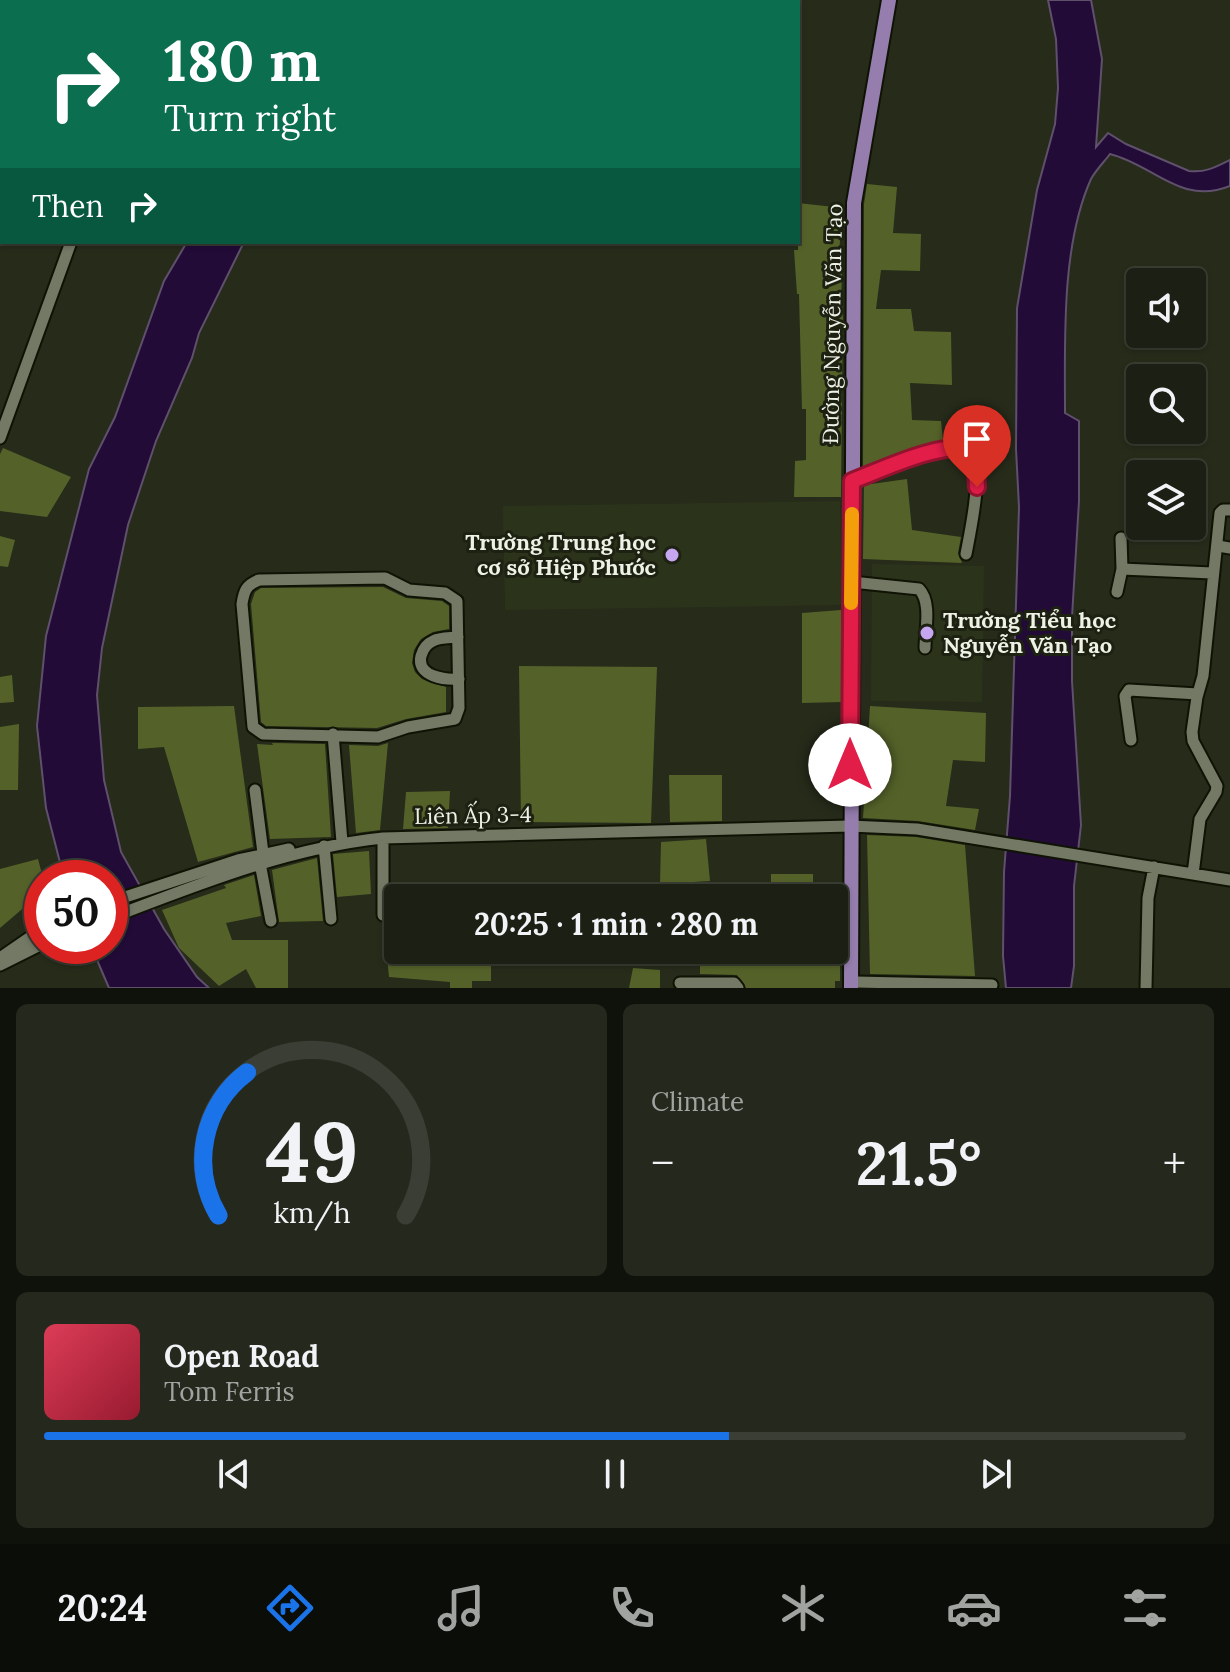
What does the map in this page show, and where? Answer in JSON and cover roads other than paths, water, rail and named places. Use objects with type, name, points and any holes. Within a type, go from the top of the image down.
[{"type":"main road","name":"Đường Nguyễn Văn Tạo","points":[[853,983],[850,826],[854,203],[889,0]]},
{"type":"street","points":[[0,438],[70,244]]},
{"type":"street","points":[[852,481],[921,454],[964,447],[972,450],[977,487],[966,554]]},
{"type":"street","points":[[1193,874],[1200,819],[1217,786],[1193,741],[1193,720],[1203,676],[1212,573],[1224,547],[1220,513],[1230,510]]},
{"type":"street","points":[[1117,592],[1122,569],[1121,538]]},
{"type":"street","points":[[1122,569],[1212,573]]},
{"type":"street","points":[[385,578],[409,590],[445,593],[457,601],[459,679],[459,708],[455,719],[442,723],[417,725],[378,737],[263,734],[253,727],[242,604],[244,590],[250,583],[259,580],[385,578]]},
{"type":"street","points":[[852,582],[919,589],[926,602],[925,648]]},
{"type":"street","points":[[458,637],[436,639],[427,644],[421,662],[425,670],[435,677],[459,679]]},
{"type":"street","points":[[1131,740],[1125,696],[1129,690],[1198,694]]},
{"type":"street","points":[[333,734],[342,842]]},
{"type":"street","points":[[255,790],[271,921]]},
{"type":"street","name":"Liên Ấp 3-4","points":[[128,911],[261,858],[342,842],[383,838],[850,826],[917,829],[1230,880]]},
{"type":"street","points":[[383,838],[383,915]]},
{"type":"street","points":[[324,846],[331,919]]},
{"type":"street","points":[[128,896],[261,858]]},
{"type":"street","points":[[1146,988],[1148,898],[1154,867]]},
{"type":"street","points":[[0,958],[24,941]]},
{"type":"street","points":[[0,965],[24,953]]},
{"type":"street","points":[[680,983],[734,983],[738,988]]},
{"type":"street","points":[[853,983],[992,985]]},
{"type":"place","name":"Trường Trung học cơ sở Hiệp Phước","points":[[672,555]]},
{"type":"place","name":"Trường Tiểu học Nguyễn Văn Tạo","points":[[927,633]]}]
